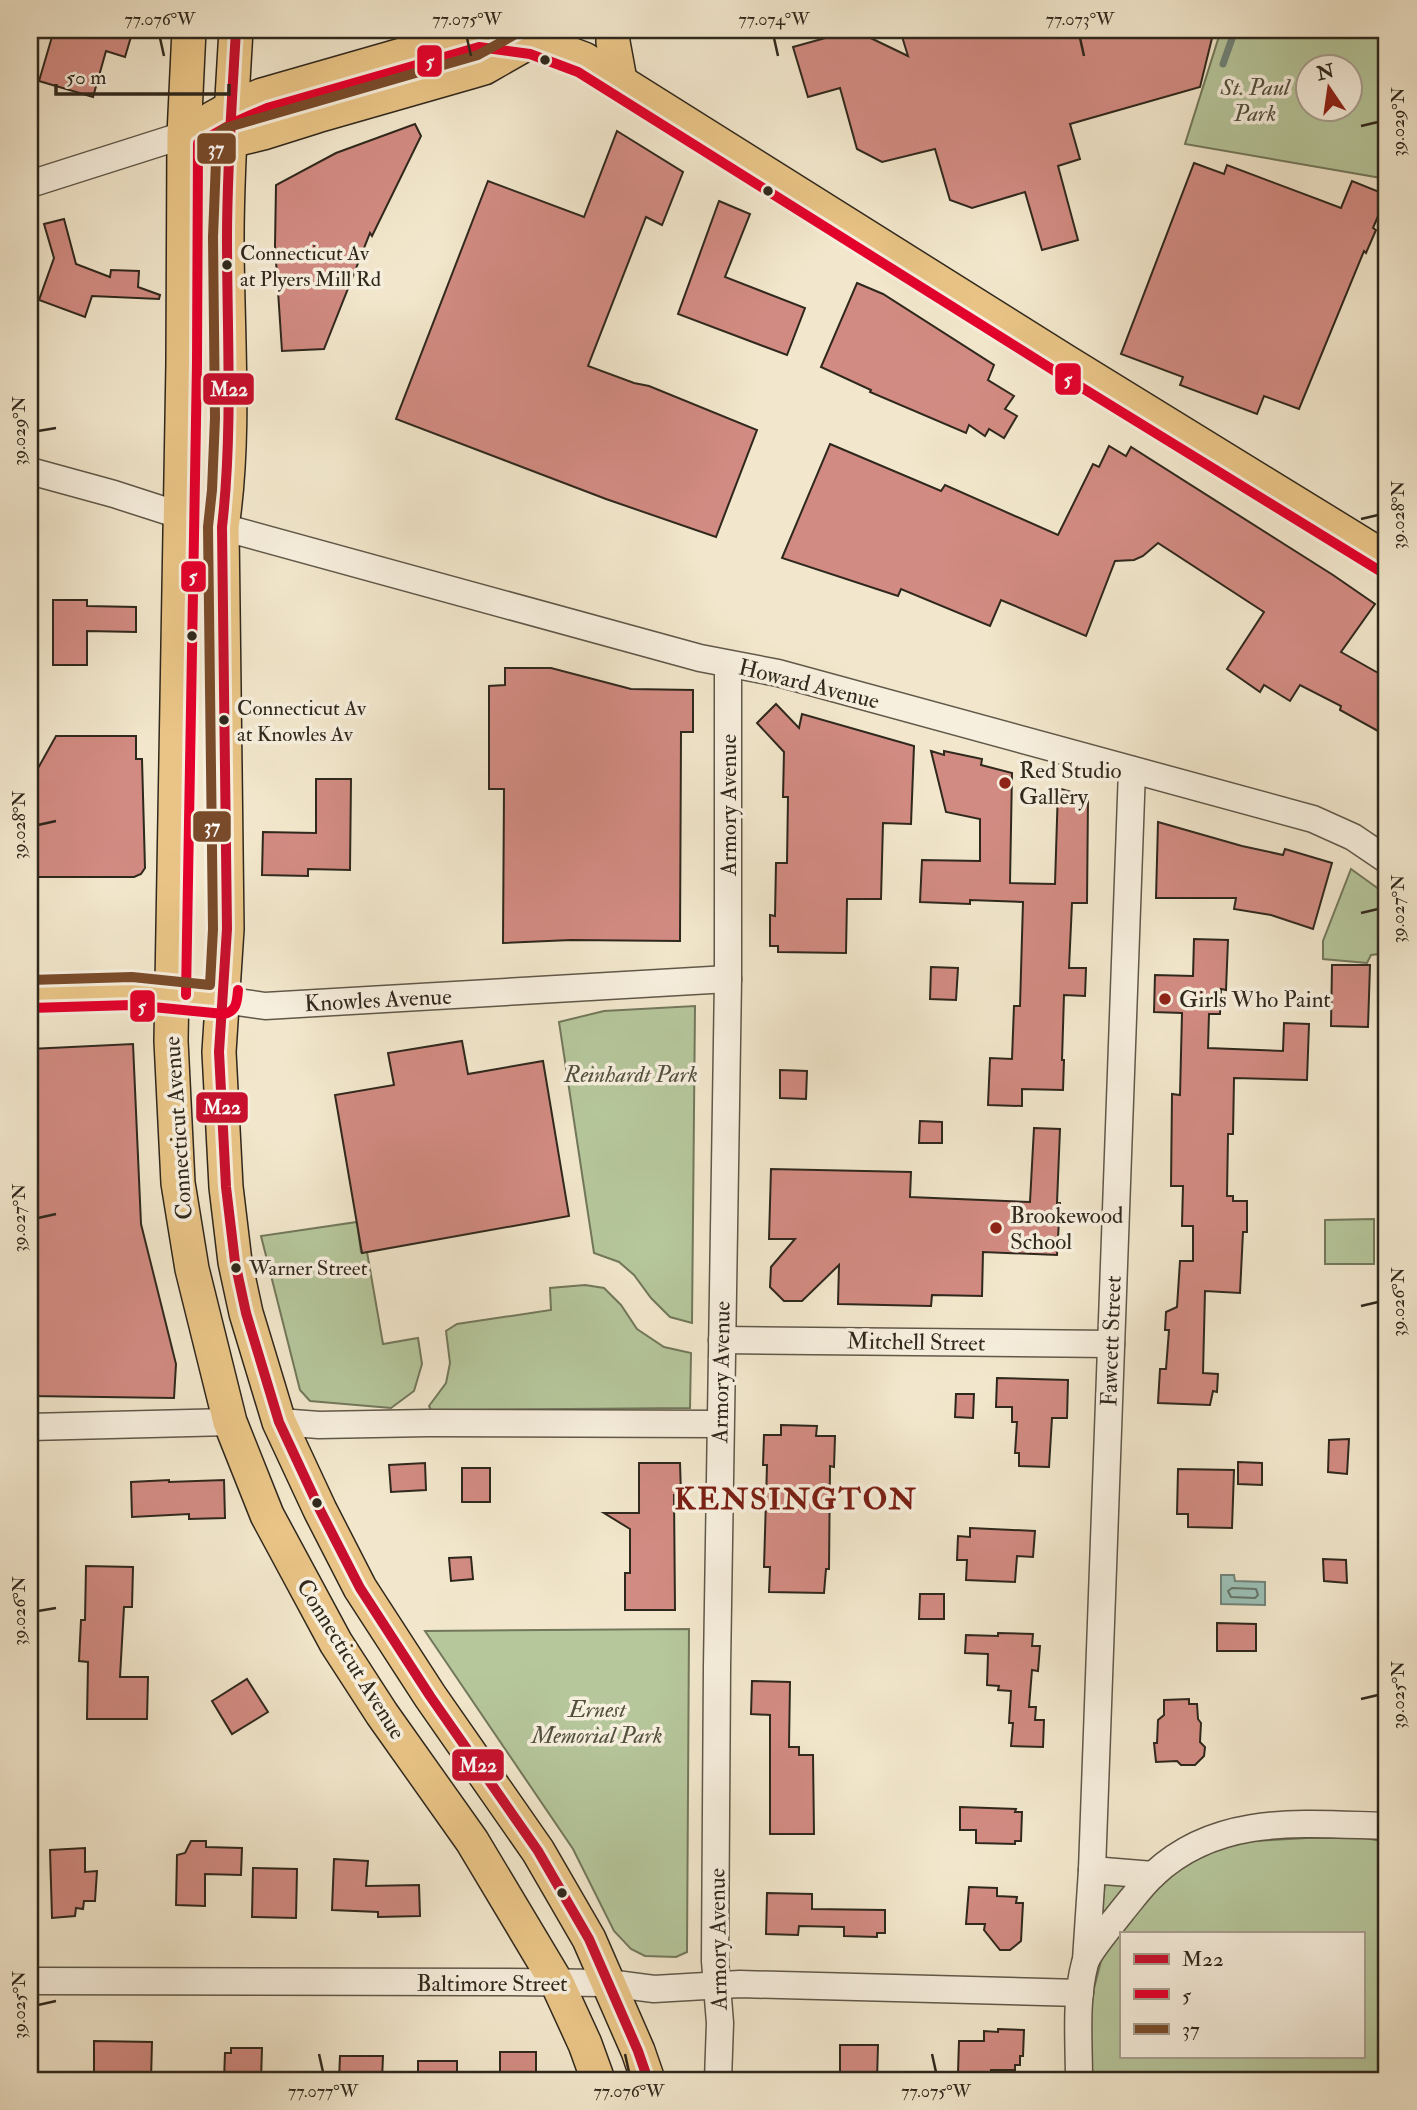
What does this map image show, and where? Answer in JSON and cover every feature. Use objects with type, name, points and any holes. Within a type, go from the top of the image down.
[{"type":"main road","points":[[189,30],[184,135],[183,378],[201,503],[191,527],[201,545],[224,644]]},
{"type":"main road","name":"Connecticut Avenue","points":[[236,30],[227,237],[230,374],[201,503],[178,688],[171,1041],[178,1183],[192,1269],[230,1422],[267,1515],[336,1643],[382,1714],[472,1841],[557,1983],[598,2080]]},
{"type":"main road","points":[[613,30],[620,80]]},
{"type":"main road","points":[[184,135],[231,108],[262,95],[477,31],[545,35],[1387,559]]},
{"type":"main road","points":[[184,135],[230,141],[263,134],[484,68],[545,35]]},
{"type":"main road","name":"Connecticut Avenue","points":[[201,503],[224,644],[227,929],[219,1052],[226,1187],[235,1262],[246,1313],[279,1422],[360,1588],[430,1696],[538,1851],[589,1939],[648,2080]]},
{"type":"main road","name":"Knowles Avenue","points":[[30,994],[132,991],[223,1000]]},
{"type":"street","points":[[477,31],[484,68]]},
{"type":"street","points":[[30,184],[184,135]]},
{"type":"street","name":"Howard Avenue","points":[[30,471],[114,494],[201,503],[700,658],[778,673],[1313,819],[1353,837],[1387,860]]},
{"type":"street","name":"Armory Avenue","points":[[718,2080],[720,2023],[717,1986],[717,1667],[728,979],[728,664]]},
{"type":"street","name":"Fawcett Street","points":[[1079,2080],[1080,1993],[1086,1960],[1092,1871],[1132,770]]},
{"type":"street","name":"Knowles Avenue","points":[[223,1000],[265,1006],[728,979]]},
{"type":"street","name":"Mitchell Street","points":[[722,1340],[1111,1344]]},
{"type":"street","points":[[30,1427],[230,1422]]},
{"type":"street","points":[[279,1422],[319,1425],[720,1424]]},
{"type":"street","points":[[1086,1960],[1153,1875],[1178,1855],[1203,1842],[1239,1829],[1282,1824],[1387,1826]]},
{"type":"street","points":[[1092,1871],[1153,1875]]},
{"type":"street","name":"Baltimore Street","points":[[30,1981],[608,1983],[654,1989],[740,1983],[1080,1993]]},
{"type":"green space","name":"St. Paul Park","points":[[1221,30],[1387,30],[1387,179],[1185,144]]},
{"type":"green space","points":[[1351,869],[1387,895],[1387,953],[1371,955],[1367,963],[1323,959],[1323,941]]},
{"type":"green space","name":"Reinhardt Park","points":[[695,1006],[692,1323],[670,1317],[634,1275],[619,1262],[594,1253],[559,1022],[604,1011]]},
{"type":"green space","points":[[1374,1219],[1374,1264],[1325,1264],[1325,1220]]},
{"type":"green space","points":[[357,1222],[361,1252],[367,1252],[383,1344],[418,1338],[422,1364],[414,1391],[391,1408],[310,1401],[300,1390],[261,1236]]},
{"type":"green space","points":[[585,1285],[604,1288],[621,1305],[637,1329],[664,1347],[691,1353],[690,1408],[431,1410],[429,1406],[446,1383],[450,1363],[446,1331],[457,1324],[551,1310],[550,1288]]},
{"type":"green space","name":"Ernest Memorial Park","points":[[689,1629],[687,1952],[676,1957],[645,1956],[631,1949],[614,1931],[573,1849],[425,1631]]},
{"type":"green space","points":[[1307,1838],[1365,1838],[1387,1842],[1387,2080],[1089,2080],[1089,2026],[1093,1992],[1101,1961],[1114,1938],[1162,1881],[1223,1847],[1251,1841]]},
{"type":"green space","points":[[1105,1883],[1129,1886],[1101,1916]]},
{"type":"water","points":[[1221,1575],[1234,1575],[1235,1581],[1265,1582],[1265,1605],[1221,1604]]},
{"type":"building","points":[[54,30],[133,30],[125,57],[106,51],[93,97],[39,81]]},
{"type":"building","points":[[854,30],[908,56],[900,30],[1214,30],[1200,87],[1070,124],[1080,159],[1058,166],[1078,240],[1042,250],[1025,192],[972,208],[950,200],[935,149],[882,162],[857,149],[840,88],[808,97],[793,47]]},
{"type":"building","points":[[415,124],[421,136],[372,236],[370,233],[324,349],[282,351],[275,246],[276,185],[336,153]]},
{"type":"building","points":[[617,131],[683,172],[662,225],[646,217],[588,366],[649,386],[757,430],[716,537],[606,499],[396,419],[488,181],[584,217]]},
{"type":"building","points":[[1194,163],[1224,174],[1227,165],[1341,208],[1352,181],[1387,195],[1373,228],[1376,230],[1366,253],[1364,251],[1299,409],[1264,396],[1257,414],[1180,385],[1183,377],[1121,354]]},
{"type":"building","points":[[719,201],[750,214],[725,277],[805,308],[787,355],[678,314]]},
{"type":"building","points":[[64,219],[76,264],[110,277],[111,270],[139,271],[138,287],[160,295],[159,299],[92,296],[85,317],[39,300],[54,258],[44,224]]},
{"type":"building","points":[[857,283],[883,294],[994,365],[988,380],[1014,396],[1005,409],[1017,416],[1004,438],[989,429],[985,436],[969,425],[966,433],[870,392],[871,390],[821,367]]},
{"type":"building","points":[[830,444],[941,491],[945,485],[1058,535],[1093,464],[1099,467],[1109,446],[1126,456],[1131,447],[1375,604],[1341,652],[1387,678],[1387,736],[1340,710],[1341,706],[1300,685],[1290,701],[1264,685],[1260,692],[1227,669],[1264,612],[1158,543],[1134,560],[1115,561],[1086,636],[1001,600],[990,626],[901,589],[898,596],[782,558]]},
{"type":"building","points":[[53,600],[87,600],[87,606],[136,607],[136,632],[87,631],[87,665],[53,665]]},
{"type":"building","points":[[505,668],[551,668],[631,689],[693,690],[693,732],[681,732],[680,941],[571,940],[503,943],[504,789],[489,789],[489,686],[505,685]]},
{"type":"building","points":[[776,704],[799,728],[802,714],[914,746],[911,824],[883,823],[881,899],[847,899],[846,953],[778,952],[778,946],[770,946],[770,915],[775,916],[776,863],[787,863],[788,797],[783,797],[784,752],[757,723]]},
{"type":"building","points":[[56,736],[136,736],[136,759],[142,759],[145,868],[141,874],[134,877],[37,877],[37,770]]},
{"type":"building","points":[[931,751],[982,759],[981,765],[1012,773],[1010,883],[1055,884],[1058,788],[1088,797],[1087,903],[1072,903],[1069,968],[1086,968],[1085,996],[1064,995],[1063,1090],[1022,1089],[1022,1106],[988,1105],[990,1058],[1012,1059],[1014,1006],[1020,1006],[1023,902],[920,902],[922,860],[980,861],[980,819],[946,812]]},
{"type":"building","points":[[316,779],[351,779],[350,870],[308,869],[308,876],[262,875],[263,832],[316,833]]},
{"type":"building","points":[[1158,822],[1242,846],[1283,855],[1285,849],[1332,863],[1313,929],[1271,915],[1234,909],[1236,898],[1156,898]]},
{"type":"building","points":[[1194,939],[1228,940],[1226,990],[1221,989],[1220,1014],[1209,1014],[1208,1048],[1283,1051],[1284,1023],[1309,1024],[1307,1080],[1234,1078],[1233,1134],[1228,1134],[1227,1196],[1233,1196],[1233,1201],[1247,1201],[1247,1232],[1243,1232],[1240,1293],[1205,1291],[1203,1373],[1218,1374],[1217,1392],[1213,1391],[1210,1405],[1158,1403],[1160,1369],[1166,1369],[1169,1330],[1165,1330],[1166,1312],[1177,1307],[1180,1261],[1193,1261],[1193,1226],[1182,1226],[1183,1186],[1171,1186],[1172,1094],[1180,1095],[1182,1013],[1154,1012],[1155,975],[1193,976]]},
{"type":"building","points":[[1332,965],[1370,965],[1368,1027],[1331,1026]]},
{"type":"building","points":[[931,967],[958,968],[956,1000],[930,999]]},
{"type":"building","points":[[462,1041],[468,1074],[543,1061],[569,1216],[362,1253],[335,1095],[394,1085],[388,1053]]},
{"type":"building","points":[[133,1044],[141,1224],[176,1364],[174,1398],[30,1396],[30,1049]]},
{"type":"building","points":[[780,1070],[807,1071],[806,1099],[780,1098]]},
{"type":"building","points":[[920,1121],[942,1122],[942,1143],[919,1143]]},
{"type":"building","points":[[1034,1128],[1060,1129],[1057,1255],[983,1252],[982,1296],[932,1295],[931,1306],[838,1304],[839,1265],[802,1301],[784,1301],[770,1287],[771,1267],[795,1239],[769,1239],[771,1169],[911,1172],[910,1197],[1030,1202]]},
{"type":"building","points":[[997,1378],[1068,1380],[1067,1418],[1052,1418],[1049,1467],[1019,1466],[1019,1453],[1015,1453],[1017,1422],[1012,1422],[1012,1407],[996,1407]]},
{"type":"building","points":[[956,1394],[974,1394],[973,1418],[955,1417]]},
{"type":"building","points":[[781,1425],[817,1426],[816,1436],[835,1436],[834,1467],[830,1466],[829,1569],[826,1569],[824,1593],[769,1592],[770,1567],[764,1567],[767,1465],[763,1465],[764,1435],[781,1435]]},
{"type":"building","points":[[1349,1439],[1347,1474],[1328,1472],[1329,1440]]},
{"type":"building","points":[[1238,1462],[1262,1463],[1262,1485],[1238,1484]]},
{"type":"building","points":[[425,1463],[426,1490],[391,1492],[389,1465]]},
{"type":"building","points":[[639,1463],[680,1463],[681,1495],[674,1495],[675,1610],[625,1610],[625,1573],[630,1573],[630,1529],[604,1513],[639,1513]]},
{"type":"building","points":[[462,1468],[490,1468],[490,1502],[462,1502]]},
{"type":"building","points":[[1178,1469],[1234,1470],[1232,1528],[1188,1527],[1188,1514],[1177,1514]]},
{"type":"building","points":[[224,1480],[225,1518],[189,1519],[189,1514],[132,1517],[131,1482]]},
{"type":"building","points":[[970,1528],[1035,1531],[1033,1557],[1017,1556],[1015,1582],[966,1580],[967,1560],[957,1560],[958,1536],[970,1537]]},
{"type":"building","points":[[471,1557],[473,1579],[451,1581],[449,1558]]},
{"type":"building","points":[[1323,1559],[1346,1560],[1347,1583],[1324,1581]]},
{"type":"building","points":[[86,1566],[133,1567],[132,1607],[124,1607],[120,1677],[148,1677],[147,1719],[87,1719],[88,1662],[79,1661],[81,1620],[85,1620]]},
{"type":"building","points":[[920,1594],[944,1594],[944,1619],[919,1619]]},
{"type":"building","points":[[1217,1623],[1256,1624],[1256,1651],[1217,1651]]},
{"type":"building","points":[[998,1633],[1033,1634],[1032,1646],[1040,1646],[1038,1671],[1032,1670],[1029,1707],[1036,1707],[1035,1720],[1044,1720],[1043,1747],[1011,1746],[1011,1691],[998,1690],[999,1686],[987,1685],[988,1654],[965,1653],[966,1635],[998,1636]]},
{"type":"building","points":[[247,1679],[268,1712],[232,1734],[212,1701]]},
{"type":"building","points":[[752,1681],[790,1682],[789,1747],[799,1747],[799,1755],[813,1755],[814,1834],[770,1834],[770,1715],[751,1714]]},
{"type":"building","points":[[1189,1699],[1189,1704],[1197,1704],[1198,1719],[1201,1723],[1200,1742],[1205,1747],[1204,1756],[1195,1765],[1181,1765],[1177,1761],[1156,1762],[1154,1743],[1157,1743],[1158,1720],[1164,1715],[1164,1700]]},
{"type":"building","points":[[960,1807],[1016,1809],[1015,1812],[1022,1812],[1021,1841],[1015,1841],[1015,1844],[976,1843],[976,1830],[960,1830]]},
{"type":"building","points":[[191,1841],[206,1841],[206,1847],[242,1848],[241,1875],[205,1874],[205,1906],[176,1905],[177,1855],[185,1853]]},
{"type":"building","points":[[85,1848],[85,1872],[97,1871],[95,1901],[84,1901],[83,1909],[76,1908],[75,1916],[52,1918],[50,1850]]},
{"type":"building","points":[[334,1859],[368,1861],[366,1886],[419,1885],[420,1916],[378,1917],[378,1912],[332,1910]]},
{"type":"building","points":[[253,1868],[297,1869],[296,1918],[252,1917]]},
{"type":"building","points":[[969,1887],[997,1888],[997,1896],[1017,1897],[1016,1903],[1023,1903],[1021,1941],[1010,1950],[1000,1950],[984,1930],[985,1924],[966,1924]]},
{"type":"building","points":[[767,1893],[812,1894],[812,1909],[885,1910],[885,1933],[877,1933],[877,1937],[844,1936],[844,1927],[799,1926],[798,1935],[766,1934]]},
{"type":"building","points":[[998,2029],[1024,2030],[1020,2065],[1015,2065],[1015,2070],[991,2070],[991,2074],[958,2073],[959,2041],[984,2041],[984,2031],[998,2032]]},
{"type":"building","points":[[94,2041],[152,2042],[151,2080],[94,2080]]},
{"type":"building","points":[[840,2045],[878,2045],[877,2080],[840,2080]]},
{"type":"building","points":[[231,2048],[262,2048],[261,2080],[224,2080],[225,2053],[231,2053]]},
{"type":"building","points":[[500,2052],[536,2052],[536,2080],[500,2080]]},
{"type":"building","points":[[340,2056],[383,2056],[382,2080],[339,2080]]},
{"type":"building","points":[[418,2061],[457,2061],[457,2080],[418,2080]]},
{"type":"waterway","points":[[1223,64],[1235,30]]},
{"type":"transit line","name":"M22","points":[[236,30],[228,186],[228,419],[222,527],[227,929],[219,1052],[226,1187],[235,1262],[246,1313],[279,1422],[320,1510],[360,1588],[430,1696],[538,1851],[589,1939],[648,2080]]},
{"type":"transit line","name":"37","points":[[30,980],[132,977],[210,985],[213,929],[208,527],[215,418],[213,237],[217,135],[225,128],[478,55],[523,30]]},
{"type":"transit line","name":"5","points":[[186,995],[198,143],[267,108],[479,47],[530,54],[578,72],[1380,571]]},
{"type":"transit line","name":"5","points":[[30,1008],[132,1005],[224,1014],[234,1008],[238,990]]},
{"type":"place","name":"Connecticut Av at Plyers Mill Rd","points":[[227,265]]},
{"type":"place","name":"Connecticut Av at Knowles Av","points":[[224,720]]},
{"type":"place","name":"Red Studio Gallery","points":[[1005,783]]},
{"type":"place","name":"Girls Who Paint","points":[[1165,999]]},
{"type":"place","name":"Brookewood School","points":[[996,1228]]},
{"type":"place","name":"Warner Street","points":[[236,1268]]},
{"type":"district","name":"KENSINGTON","points":[[796,1499]]}]
